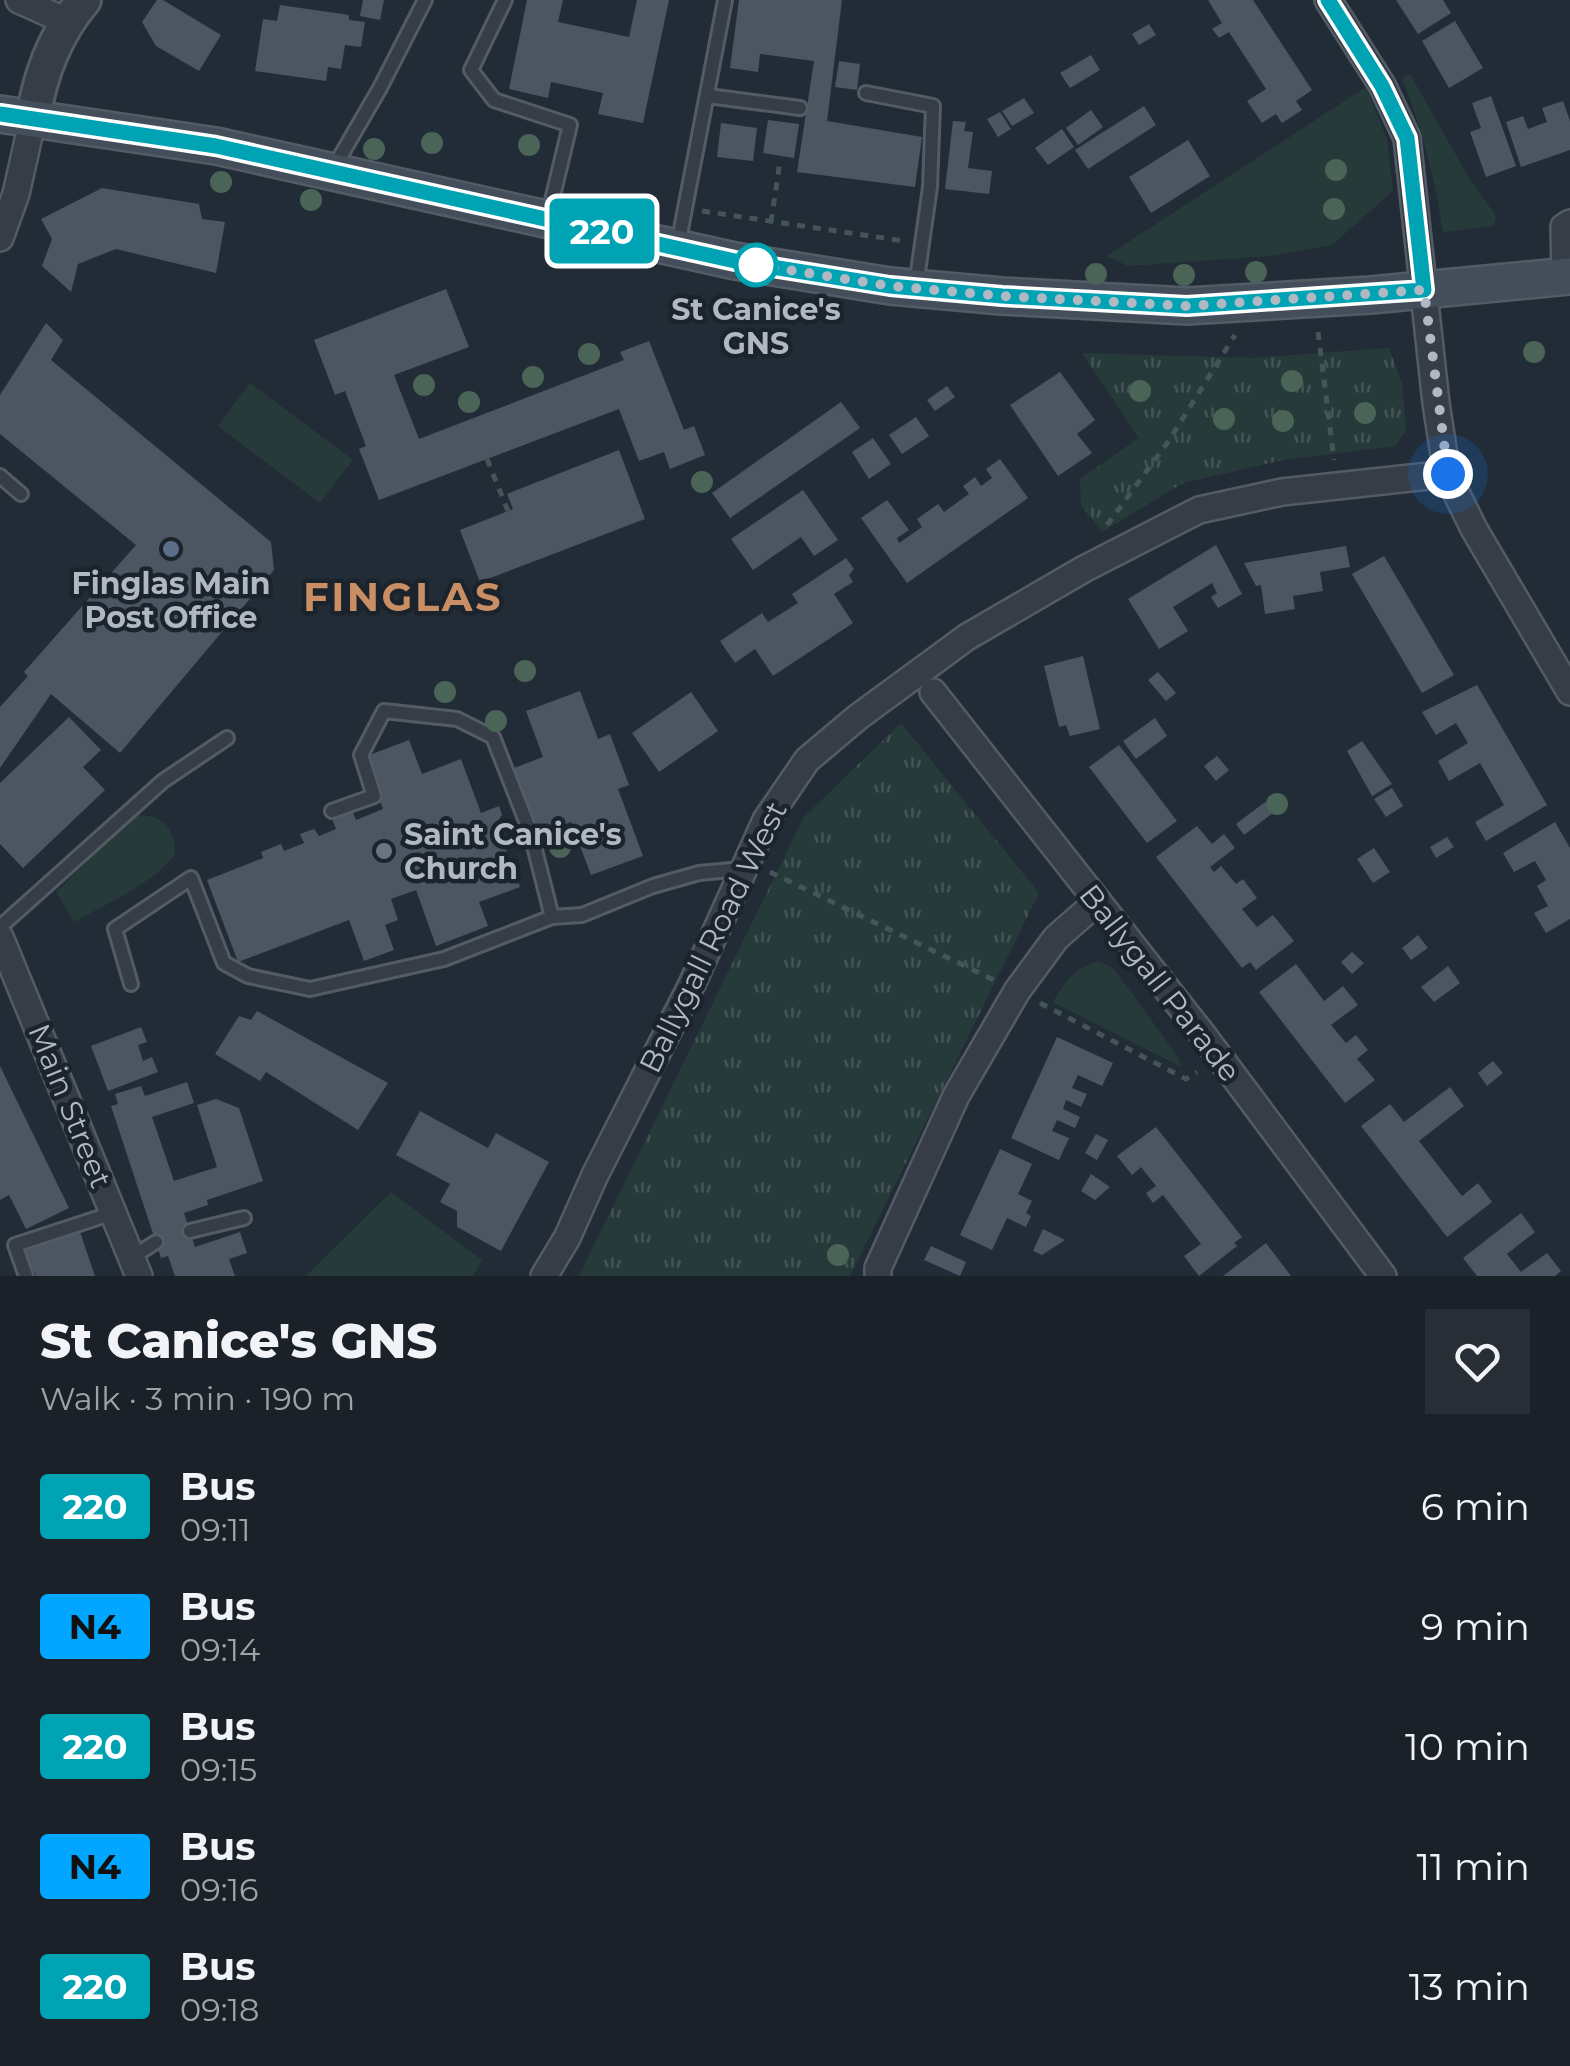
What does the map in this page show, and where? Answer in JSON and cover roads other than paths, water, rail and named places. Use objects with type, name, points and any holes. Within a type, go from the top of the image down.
[{"type":"main road","points":[[16,116],[216,146],[800,273],[916,288],[1187,306],[1568,276]]},
{"type":"street","points":[[0,238],[16,194],[16,116],[39,82],[76,11],[19,0]]},
{"type":"street","points":[[1328,0],[1382,86],[1407,138],[1448,474],[1474,529],[1570,692]]},
{"type":"street","points":[[1568,276],[1564,227],[1570,223]]},
{"type":"street","name":"Ballygall Road West","points":[[544,1276],[567,1238],[692,984],[755,870],[766,820],[807,760],[968,636],[1084,569],[1199,510],[1282,492],[1448,474]]},
{"type":"street","name":"Ballygall Parade","points":[[933,692],[1219,1057],[1383,1276]]},
{"type":"street","points":[[878,1276],[878,1268],[956,1096],[1017,991],[1056,938],[1097,902]]},
{"type":"street","name":"Main Street","points":[[0,937],[135,1267]]},
{"type":"lane","points":[[332,172],[425,0]]},
{"type":"lane","points":[[505,0],[471,70],[494,100],[570,126],[547,219]]},
{"type":"lane","points":[[678,248],[725,0]]},
{"type":"lane","points":[[866,94],[933,106],[930,187],[916,288]]},
{"type":"lane","points":[[708,96],[800,108]]},
{"type":"lane","points":[[0,476],[21,494]]},
{"type":"lane","points":[[332,812],[374,796],[361,755],[384,711],[457,719],[492,737],[531,834],[552,917]]},
{"type":"lane","points":[[0,927],[163,780],[227,738]]},
{"type":"lane","points":[[130,984],[115,930],[192,878],[224,963],[248,976],[310,989],[444,959],[552,917],[582,915],[653,886],[699,873],[755,870]]},
{"type":"lane","points":[[26,1276],[15,1245],[113,1213]]},
{"type":"lane","points":[[190,1232],[244,1218]]},
{"type":"lane","points":[[135,1267],[156,1242]]},
{"type":"place","name":"St Canice's GNS","points":[[756,265]]},
{"type":"place","name":"Finglas Main Post Office","points":[[171,549]]},
{"type":"place","name":"Saint Canice's Church","points":[[384,851]]},
{"type":"district","name":"FINGLAS","points":[[403,596]]}]
